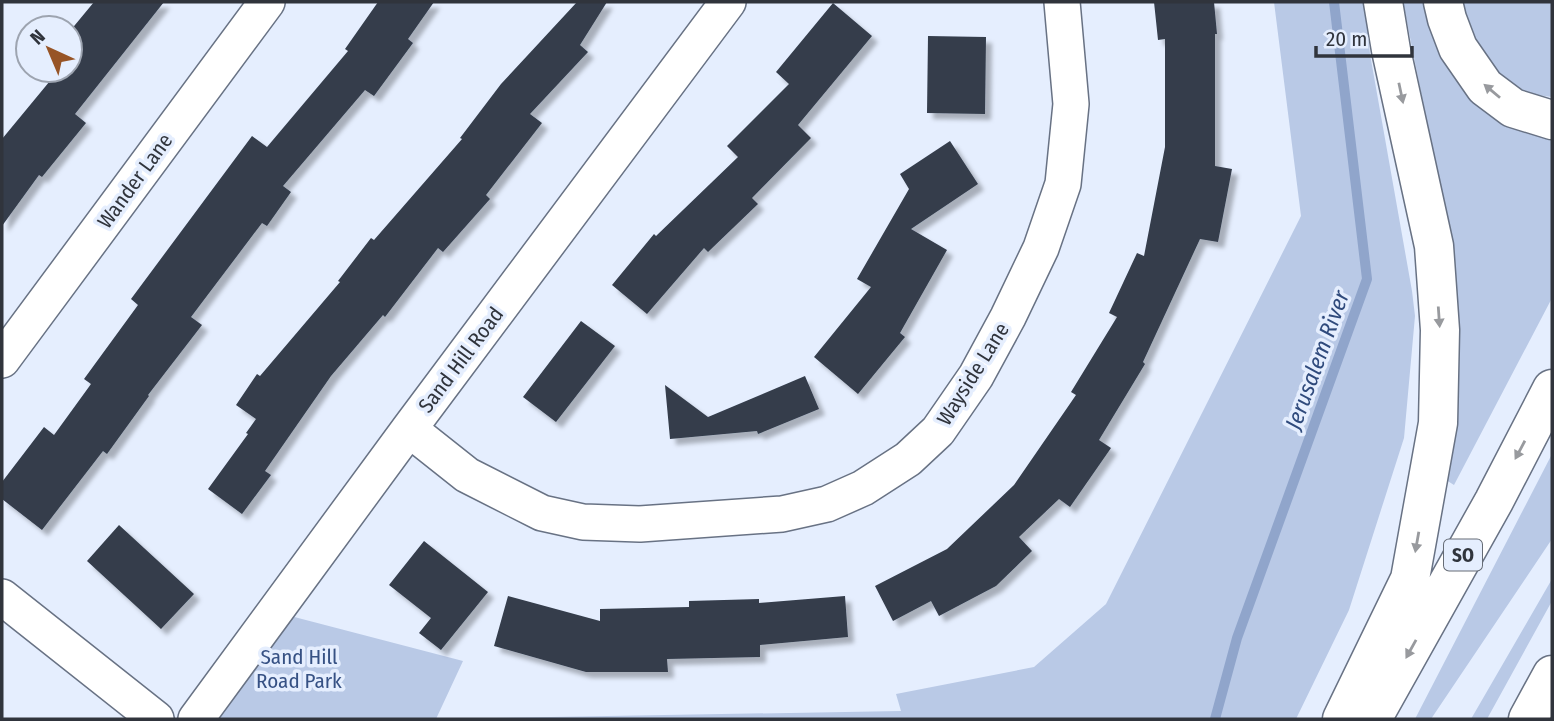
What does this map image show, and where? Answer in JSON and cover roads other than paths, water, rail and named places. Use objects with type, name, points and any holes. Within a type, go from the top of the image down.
[{"type":"highway","points":[[1342,719],[1410,579],[1438,423],[1440,330],[1434,246],[1383,2]]},
{"type":"highway","points":[[1443,2],[1458,48],[1485,87],[1513,108],[1552,120]]},
{"type":"highway","name":"SO","points":[[1372,719],[1494,501],[1552,389]]},
{"type":"highway","points":[[1528,719],[1552,675]]},
{"type":"street","name":"Wander Lane","points":[[2,360],[267,2]]},
{"type":"street","name":"Sand Hill Road","points":[[196,719],[728,2]]},
{"type":"street","name":"Wayside Lane","points":[[409,429],[467,475],[542,513],[583,522],[640,524],[782,514],[827,504],[886,474],[908,459],[938,431],[976,376],[1041,248],[1063,184],[1071,104],[1062,2]]},
{"type":"street","points":[[2,597],[156,719]]},
{"type":"waterway","name":"Jerusalem River","points":[[1215,719],[1237,638],[1367,279],[1334,2]]},
{"type":"park label","name":"Sand Hill Road Park","points":[[299,669]]}]
